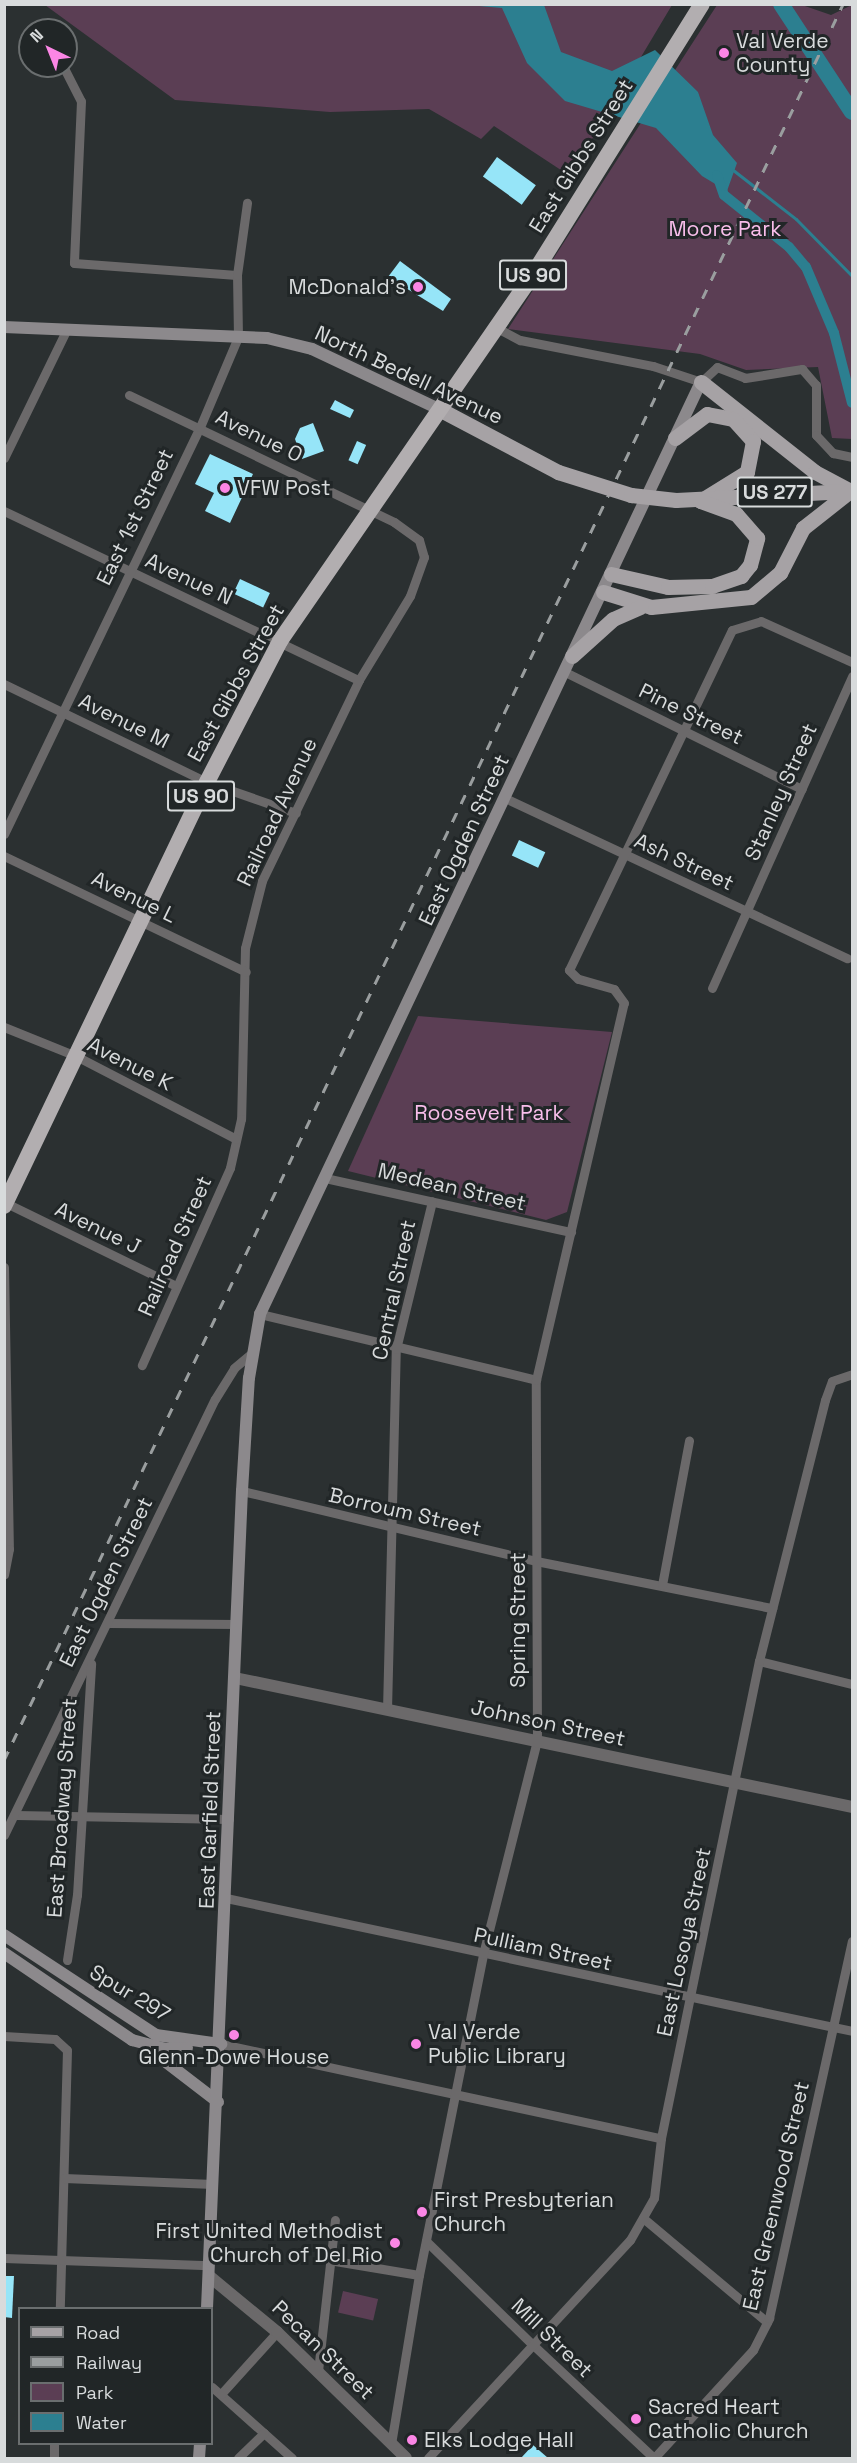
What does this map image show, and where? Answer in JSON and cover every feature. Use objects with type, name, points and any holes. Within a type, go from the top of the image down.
[{"type":"highway","name":"East Gibbs Street","points":[[5,1204],[207,782],[280,641],[497,328],[702,4]]},
{"type":"main road","name":"North Bedell Avenue","points":[[4,327],[267,338],[312,349],[439,409],[558,472],[631,495],[700,501]]},
{"type":"main road","name":"East Ogden Street","points":[[260,1314],[701,382]]},
{"type":"main road","points":[[573,656],[613,619],[640,607],[735,602],[763,591],[780,573],[804,528],[851,491],[816,472],[701,382]]},
{"type":"main road","points":[[675,438],[707,414],[733,419],[753,441],[747,472],[700,501]]},
{"type":"main road","name":"US 277","points":[[700,501],[770,493],[851,491]]},
{"type":"main road","points":[[611,574],[668,587],[712,586],[741,576],[750,565],[757,538],[736,514],[700,501]]},
{"type":"main road","points":[[603,592],[640,607]]},
{"type":"main road","name":"East Garfield Street","points":[[207,2307],[221,2044],[242,1491],[252,1353],[260,1314]]},
{"type":"main road","name":"Spur 297","points":[[4,1935],[156,2035],[221,2044]]},
{"type":"main road","name":"Spur 297","points":[[4,1953],[132,2040],[166,2049],[221,2044]]},
{"type":"main road","points":[[132,2040],[162,2057],[218,2103]]},
{"type":"street","points":[[69,78],[81,101],[74,262],[237,275]]},
{"type":"street","name":"East 1st Street","points":[[4,834],[200,427],[238,337],[237,275],[247,203]]},
{"type":"street","points":[[497,328],[520,340],[653,366],[701,382],[717,367],[745,378],[792,368],[808,372],[816,385],[816,435],[826,449],[849,457]]},
{"type":"street","points":[[4,458],[67,329]]},
{"type":"street","name":"Avenue O","points":[[129,395],[200,427],[369,511],[419,540],[424,557]]},
{"type":"street","name":"Avenue N","points":[[4,511],[359,680]]},
{"type":"street","name":"Railroad Avenue","points":[[236,1140],[242,1119],[249,926],[261,881],[297,813],[359,680],[410,596],[424,557]]},
{"type":"street","points":[[624,854],[724,641],[732,630],[761,621],[852,662]]},
{"type":"street","name":"Pine Street","points":[[565,672],[802,789]]},
{"type":"street","name":"Stanley Street","points":[[712,988],[852,676]]},
{"type":"street","name":"Avenue M","points":[[4,684],[207,782],[297,813]]},
{"type":"street","name":"Ash Street","points":[[505,798],[847,958]]},
{"type":"street","name":"Spring Street","points":[[391,2444],[419,2274],[483,1954],[537,1742],[536,1380],[624,1003],[614,989],[578,979],[569,970],[624,854]]},
{"type":"street","name":"Avenue L","points":[[4,856],[246,972]]},
{"type":"street","name":"Avenue K","points":[[4,1028],[76,1056],[236,1140]]},
{"type":"street","name":"Railroad Street","points":[[142,1365],[230,1168],[236,1140]]},
{"type":"street","name":"Medean Street","points":[[325,1178],[570,1232]]},
{"type":"street","name":"Central Street","points":[[387,1710],[396,1349],[432,1201]]},
{"type":"street","name":"Avenue J","points":[[5,1204],[176,1286]]},
{"type":"street","points":[[4,1267],[9,1549],[4,1575]]},
{"type":"street","points":[[260,1314],[396,1349],[536,1380]]},
{"type":"street","name":"East Ogden Street","points":[[4,1835],[16,1815],[109,1623],[215,1399],[234,1368],[252,1353]]},
{"type":"street","name":"East Losoya Street","points":[[428,2458],[630,2240],[654,2198],[661,2138],[759,1660],[825,1400],[832,1381],[852,1374]]},
{"type":"street","points":[[662,1585],[689,1442]]},
{"type":"street","name":"Borroum Street","points":[[242,1491],[536,1561],[772,1608]]},
{"type":"street","points":[[109,1623],[237,1623]]},
{"type":"street","name":"East Broadway Street","points":[[67,1960],[81,1816],[91,1658]]},
{"type":"street","points":[[759,1660],[852,1684]]},
{"type":"street","name":"Johnson Street","points":[[235,1678],[537,1742],[736,1780],[852,1807]]},
{"type":"street","points":[[16,1815],[229,1818]]},
{"type":"street","name":"Pulliam Street","points":[[226,1898],[690,2000],[852,2031]]},
{"type":"street","name":"East Greenwood Street","points":[[654,2458],[753,2350],[767,2322],[852,1941]]},
{"type":"street","points":[[4,2036],[64,2042],[69,2060],[60,2307]]},
{"type":"street","points":[[221,2044],[661,2138]]},
{"type":"street","points":[[64,2178],[213,2184]]},
{"type":"street","points":[[643,2218],[767,2322]]},
{"type":"street","points":[[318,2371],[335,2220]]},
{"type":"street","name":"Mill Street","points":[[426,2241],[654,2458]]},
{"type":"street","points":[[4,2258],[209,2271]]},
{"type":"street","points":[[329,2260],[419,2274]]},
{"type":"street","name":"Pecan Street","points":[[209,2271],[277,2332],[406,2458]]},
{"type":"street","points":[[221,2394],[277,2332]]},
{"type":"street","points":[[213,2388],[292,2458]]},
{"type":"street","points":[[238,2458],[264,2433]]},
{"type":"green space","points":[[45,5],[672,5],[570,176],[494,126],[481,139],[429,109],[330,112],[175,100],[78,29],[78,18],[63,18]]},
{"type":"green space","name":"Moore Park","points":[[717,5],[802,5],[831,15],[852,5],[852,439],[832,438],[818,367],[746,370],[700,354],[508,329]]},
{"type":"green space","name":"Roosevelt Park","points":[[418,1016],[612,1032],[567,1212],[546,1220],[348,1171]]},
{"type":"green space","points":[[343,2291],[378,2299],[373,2321],[338,2312]]},
{"type":"water","points":[[468,5],[544,5],[561,52],[612,71],[655,50],[698,92],[713,135],[737,163],[727,191],[702,176],[656,128],[565,101],[527,63],[502,8]]},
{"type":"building","points":[[497,157],[536,185],[522,205],[483,176]]},
{"type":"building","name":"McDonald's","points":[[400,261],[451,299],[443,311],[388,277]]},
{"type":"building","points":[[335,400],[354,410],[350,418],[330,409]]},
{"type":"building","points":[[313,423],[324,451],[302,459],[295,439],[300,428]]},
{"type":"building","points":[[357,441],[366,445],[358,464],[348,460]]},
{"type":"building","name":"VFW Post","points":[[210,454],[253,474],[230,523],[205,511],[214,493],[195,484]]},
{"type":"building","points":[[240,579],[270,593],[263,607],[233,594]]},
{"type":"building","points":[[519,840],[545,852],[538,868],[512,855]]},
{"type":"building","points":[[4,2276],[14,2276],[12,2318],[4,2317]]},
{"type":"building","points":[[533,2445],[548,2458],[521,2458]]},
{"type":"waterway","points":[[781,4],[852,112]]},
{"type":"waterway","points":[[733,170],[796,219],[852,276]]},
{"type":"waterway","points":[[717,175],[724,195],[789,247],[806,267],[834,333],[852,403]]},
{"type":"railway","points":[[4,1760],[843,4]]},
{"type":"place","name":"Val Verde County","points":[[724,53]]},
{"type":"place","name":"McDonald's","points":[[418,287]]},
{"type":"place","name":"VFW Post","points":[[225,488]]},
{"type":"place","name":"Glenn-Dowe House","points":[[234,2035]]},
{"type":"place","name":"Val Verde Public Library","points":[[416,2044]]},
{"type":"place","name":"First Presbyterian Church","points":[[422,2212]]},
{"type":"place","name":"First United Methodist Church of Del Rio","points":[[395,2243]]},
{"type":"place","name":"Sacred Heart Catholic Church","points":[[636,2419]]},
{"type":"place","name":"Elks Lodge Hall","points":[[412,2440]]}]
